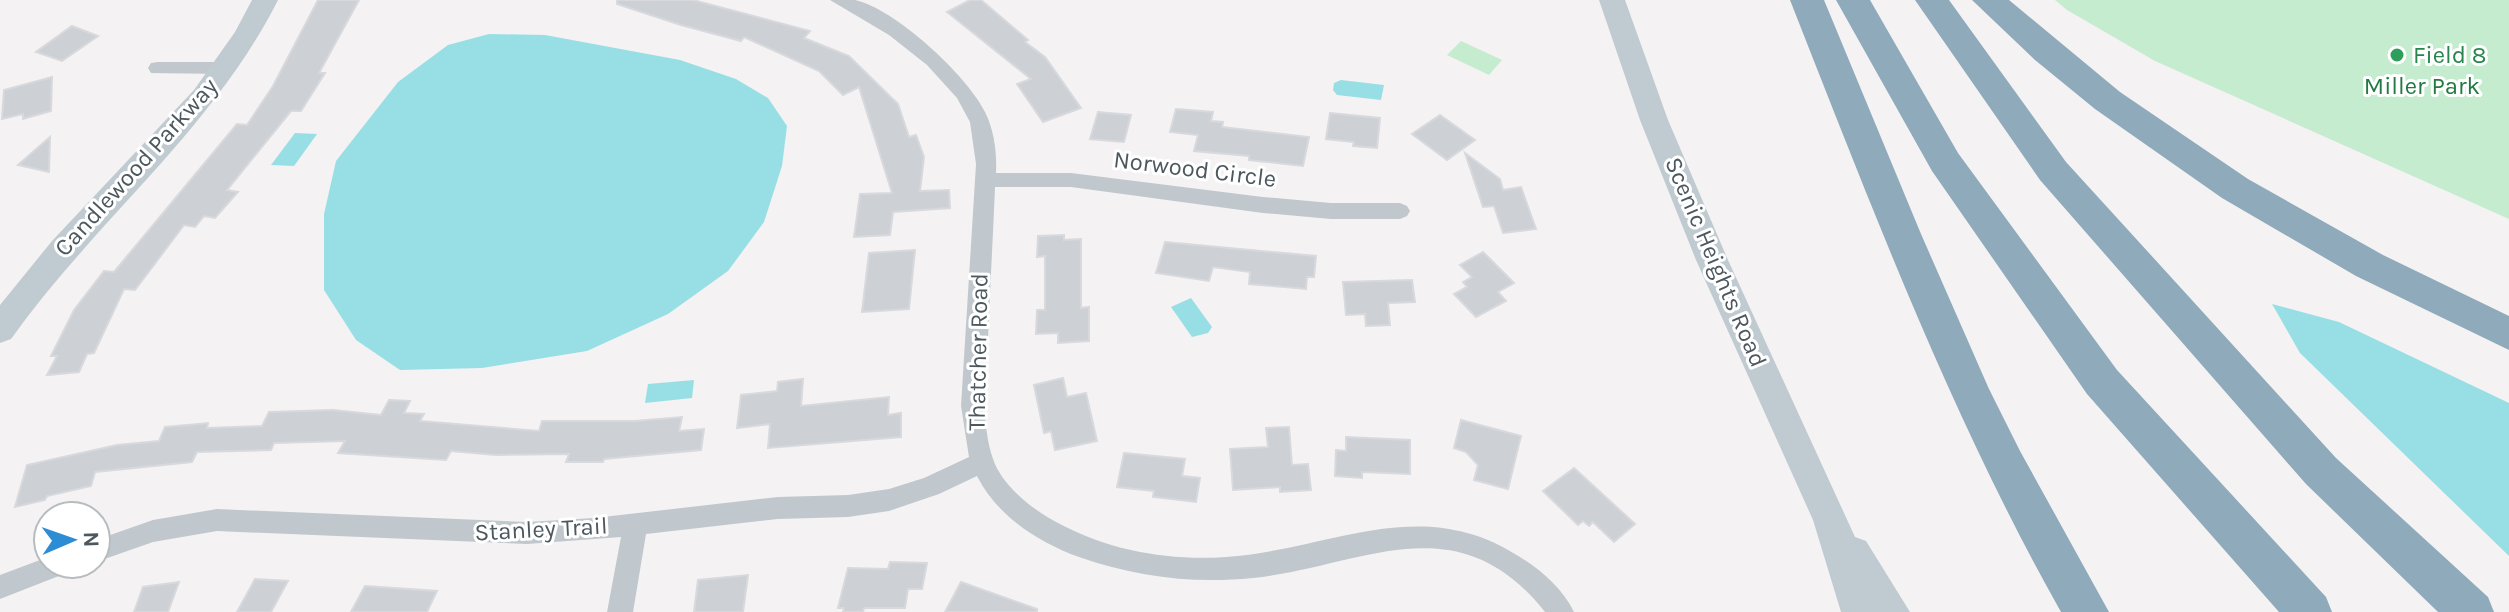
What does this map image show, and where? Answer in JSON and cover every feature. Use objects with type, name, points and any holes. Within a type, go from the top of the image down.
[{"type":"highway","points":[[1807,0],[1929,299],[1991,439],[2059,568],[2086,612]]},
{"type":"highway","points":[[1853,0],[1945,162],[2102,382],[2309,612]]},
{"type":"highway","points":[[1932,0],[2063,183],[2321,471],[2471,612]]},
{"type":"highway","points":[[1989,0],[2037,45],[2148,133],[2238,191],[2339,251],[2509,334]]},
{"type":"street","name":"Candlewood Parkway","points":[[0,330],[37,279],[171,135],[224,68],[265,0]]},
{"type":"street","name":"Thatcher Road","points":[[839,0],[900,35],[961,90],[974,108],[981,128],[985,145],[973,406],[976,443],[990,477],[1015,509],[1050,533],[1091,551],[1143,563],[1197,569],[1253,567],[1386,539],[1427,536],[1469,543],[1508,561],[1543,587],[1561,612]]},
{"type":"street","name":"Scenic Heights Road","points":[[1612,0],[1654,120],[1712,260],[1831,520],[1860,612]]},
{"type":"street","points":[[158,68],[224,68]]},
{"type":"street","name":"Norwood Circle","points":[[984,180],[1071,180],[1290,208],[1400,211]]},
{"type":"street","name":"Stanley Trail","points":[[112,545],[153,531],[217,520],[479,533],[540,533],[889,500],[930,487],[982,462]]},
{"type":"street","name":"Scenic Heights Road","points":[[1831,520],[1891,612]]},
{"type":"street","points":[[620,612],[636,523]]},
{"type":"street","points":[[0,587],[32,575]]},
{"type":"green space","name":"Miller Park","points":[[2055,0],[2509,0],[2509,219],[2155,61]]},
{"type":"green space","points":[[1461,41],[1502,60],[1489,75],[1447,55]]},
{"type":"water","points":[[489,34],[545,35],[680,60],[736,79],[768,98],[787,126],[782,166],[764,222],[728,271],[668,314],[587,351],[482,368],[400,370],[356,340],[324,290],[324,214],[336,161],[398,82],[448,45]]},
{"type":"water","points":[[1341,80],[1384,85],[1381,100],[1337,95],[1333,90],[1334,83]]},
{"type":"water","points":[[295,133],[317,134],[294,166],[271,165]]},
{"type":"water","points":[[1191,298],[1212,327],[1208,333],[1192,337],[1171,307]]},
{"type":"water","points":[[2272,304],[2339,322],[2509,403],[2509,556],[2300,353]]},
{"type":"water","points":[[694,380],[692,398],[645,403],[648,384]]},
{"type":"building","points":[[318,0],[359,0],[319,73],[325,73],[301,111],[291,111],[227,190],[238,192],[215,218],[204,216],[195,227],[184,225],[135,290],[124,289],[94,353],[87,354],[79,372],[47,375],[57,356],[51,356],[74,310],[104,271],[114,272],[237,124],[247,125],[273,86]]},
{"type":"building","points":[[617,0],[693,0],[810,31],[804,38],[849,56],[898,104],[909,137],[916,135],[924,157],[920,191],[949,190],[950,208],[893,212],[890,235],[854,237],[860,194],[892,193],[859,87],[843,95],[819,71],[744,37],[741,41],[681,25],[617,4]]},
{"type":"building","points":[[970,0],[981,0],[1028,40],[1025,42],[1045,57],[1081,108],[1043,122],[1017,84],[1031,79],[947,12]]},
{"type":"building","points":[[72,26],[98,36],[62,61],[36,52]]},
{"type":"building","points":[[52,77],[51,111],[23,119],[23,114],[2,119],[4,90]]},
{"type":"building","points":[[1176,109],[1213,112],[1211,121],[1223,122],[1222,127],[1309,137],[1303,166],[1249,160],[1249,156],[1194,151],[1198,135],[1170,132]]},
{"type":"building","points":[[1098,112],[1131,115],[1124,142],[1090,139]]},
{"type":"building","points":[[1330,113],[1380,118],[1377,148],[1326,139]]},
{"type":"building","points":[[1440,115],[1475,140],[1447,160],[1412,134]]},
{"type":"building","points":[[50,137],[49,172],[18,165]]},
{"type":"building","points":[[1465,153],[1500,179],[1503,190],[1521,187],[1536,229],[1503,233],[1494,206],[1483,207]]},
{"type":"building","points":[[1064,235],[1064,240],[1081,239],[1081,308],[1089,307],[1089,341],[1058,343],[1058,333],[1036,334],[1037,310],[1045,310],[1045,256],[1037,257],[1038,236]]},
{"type":"building","points":[[1165,242],[1316,256],[1314,277],[1307,277],[1306,289],[1249,284],[1250,272],[1213,267],[1209,281],[1156,273]]},
{"type":"building","points":[[915,250],[909,309],[862,312],[869,253]]},
{"type":"building","points":[[1483,252],[1514,283],[1498,292],[1506,301],[1476,317],[1454,294],[1467,287],[1463,282],[1472,277],[1460,265]]},
{"type":"building","points":[[1412,280],[1415,302],[1388,303],[1390,325],[1366,326],[1365,314],[1346,315],[1343,282]]},
{"type":"building","points":[[1063,378],[1067,397],[1086,393],[1097,441],[1055,450],[1051,431],[1044,433],[1034,385]]},
{"type":"building","points":[[803,379],[801,406],[889,397],[888,415],[901,413],[901,437],[768,448],[770,424],[737,428],[741,395],[777,391],[778,382]]},
{"type":"building","points":[[389,400],[410,401],[404,413],[424,414],[420,421],[539,431],[542,421],[635,421],[682,417],[679,431],[704,429],[701,450],[604,459],[603,462],[566,462],[569,454],[496,455],[451,451],[446,460],[338,453],[345,441],[274,443],[271,450],[197,452],[192,462],[95,472],[91,486],[15,507],[27,465],[117,445],[159,441],[165,427],[208,423],[207,428],[262,426],[269,412],[333,410],[381,415]]},
{"type":"building","points":[[1461,420],[1521,436],[1508,489],[1474,480],[1478,465],[1466,452],[1454,448]]},
{"type":"building","points":[[1289,427],[1292,465],[1308,464],[1311,490],[1280,492],[1280,487],[1233,490],[1230,449],[1268,447],[1266,428]]},
{"type":"building","points":[[1346,437],[1410,440],[1410,474],[1362,472],[1362,478],[1335,476],[1336,450],[1346,451]]},
{"type":"building","points":[[1124,453],[1185,459],[1182,476],[1200,478],[1196,502],[1153,497],[1154,491],[1117,487]]},
{"type":"building","points":[[1574,468],[1635,524],[1614,542],[1593,522],[1589,526],[1583,521],[1578,525],[1543,491]]},
{"type":"building","points":[[890,562],[927,563],[922,589],[908,589],[905,608],[864,608],[863,612],[843,612],[844,608],[838,608],[848,568],[888,569]]},
{"type":"building","points":[[748,575],[743,612],[694,612],[698,580]]},
{"type":"building","points":[[255,579],[288,581],[271,612],[237,612]]},
{"type":"building","points":[[179,582],[168,612],[134,612],[143,587]]},
{"type":"building","points":[[961,582],[1037,609],[1037,612],[945,612]]},
{"type":"building","points":[[365,586],[437,591],[427,612],[351,612]]},
{"type":"place","name":"Field 8","points":[[2397,55]]}]
